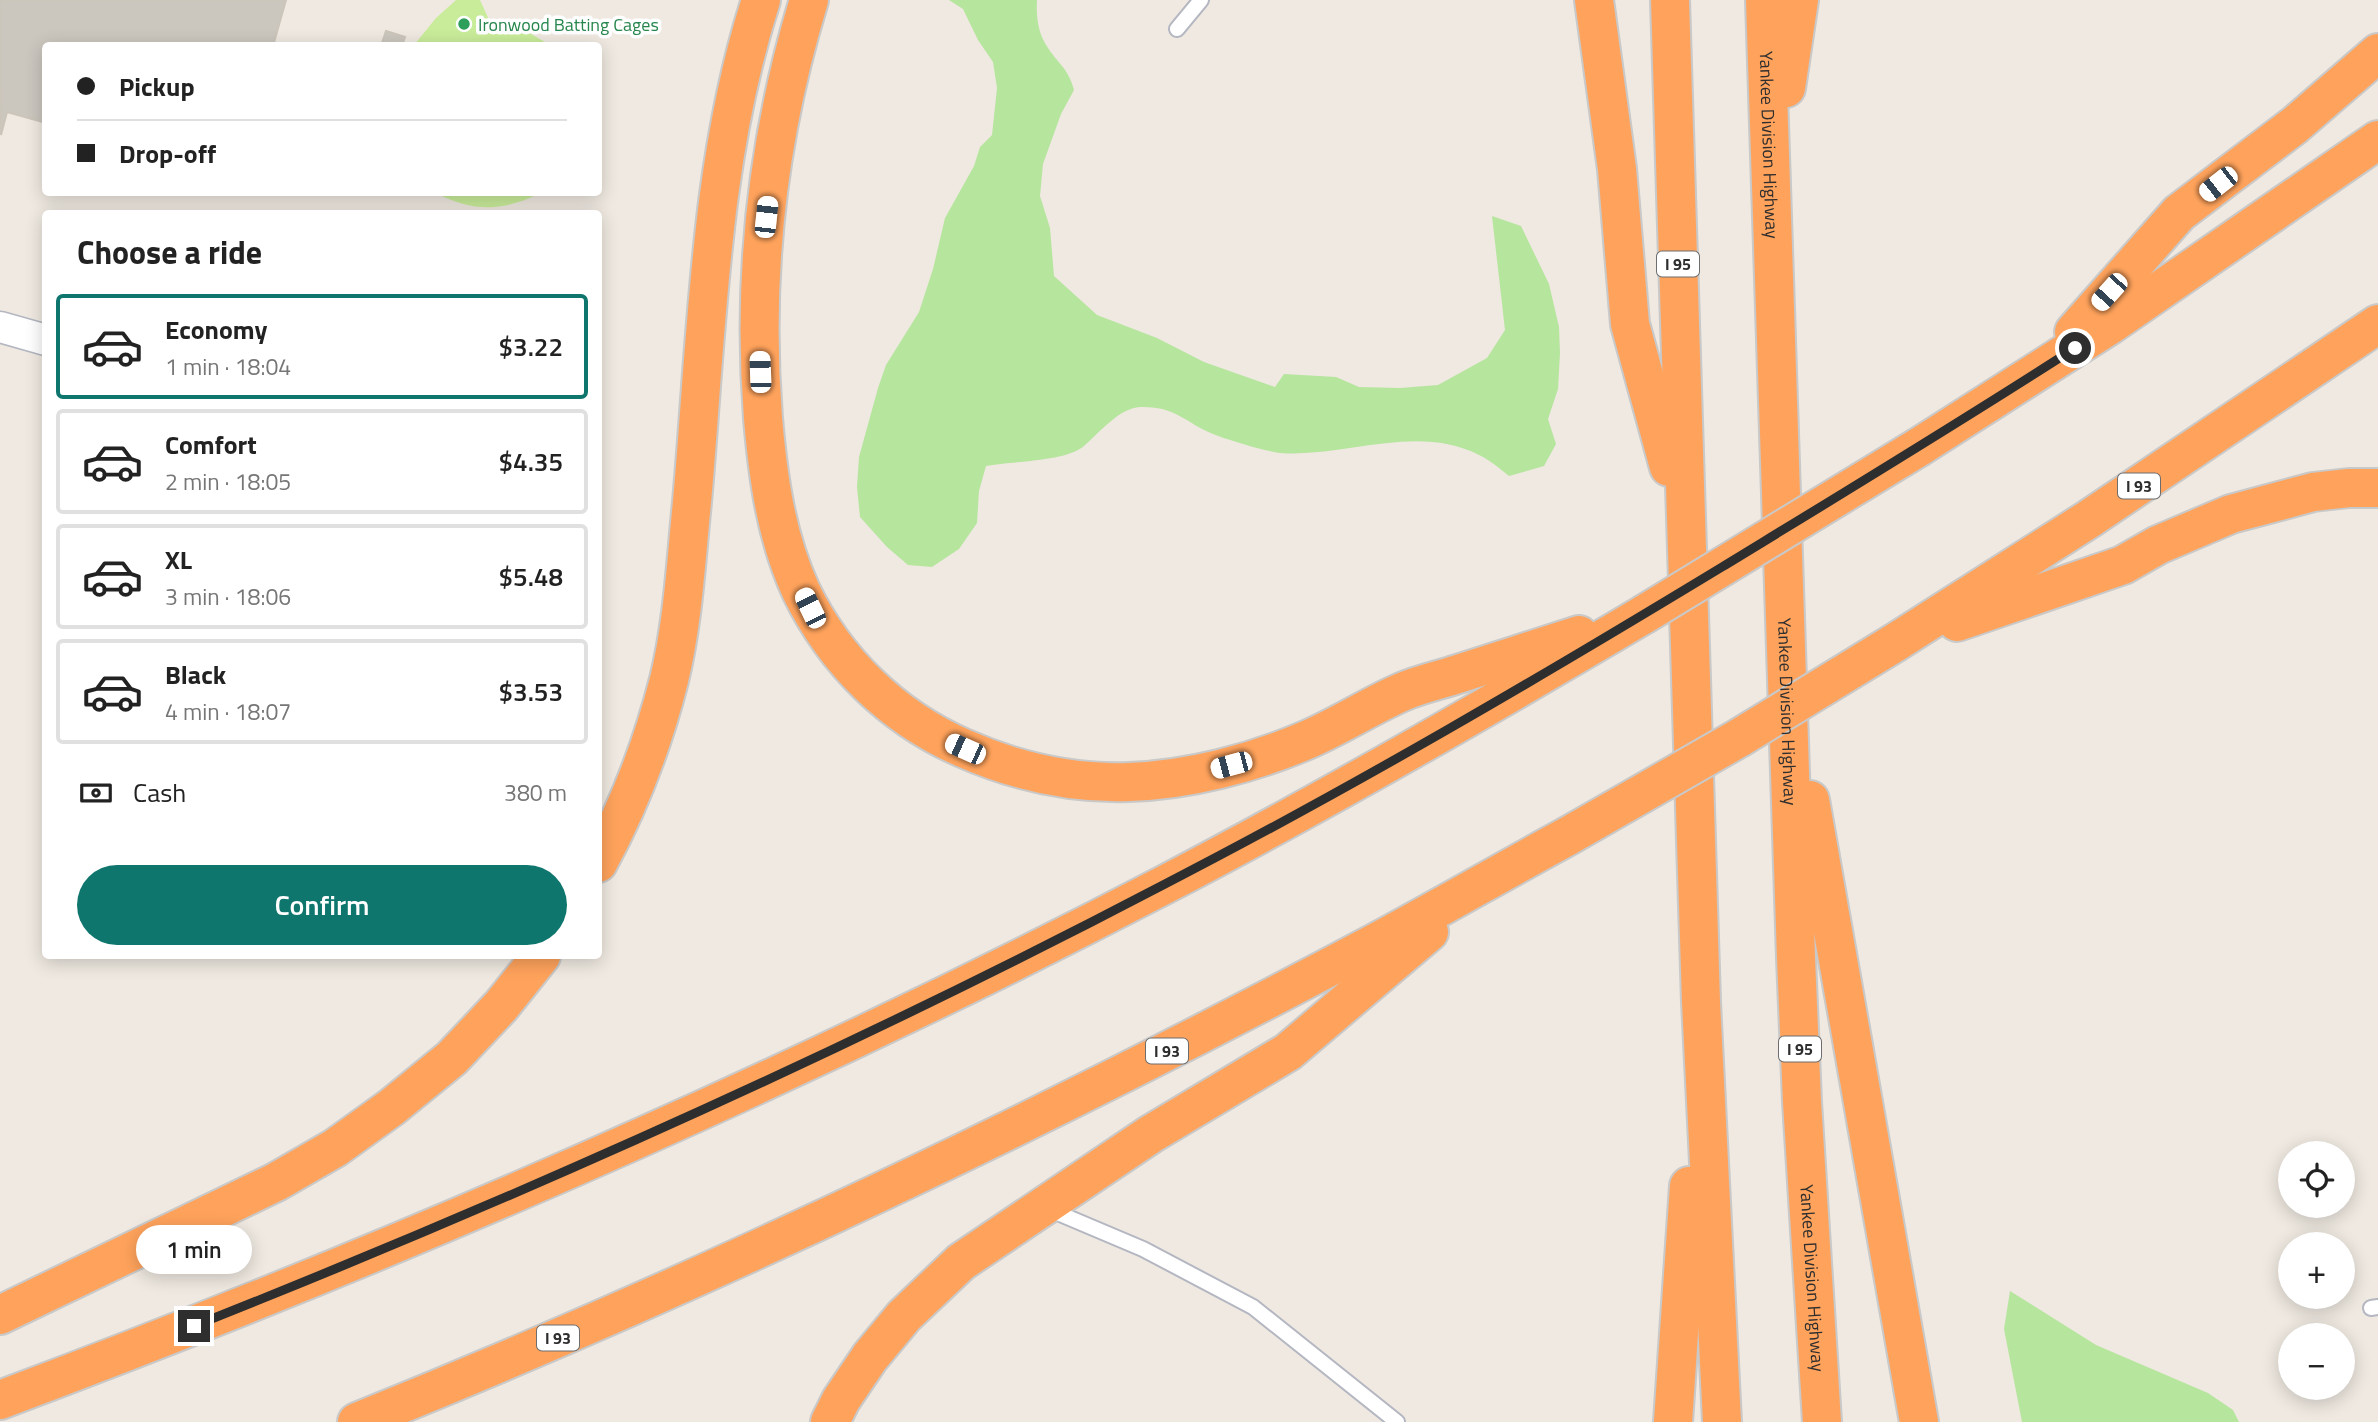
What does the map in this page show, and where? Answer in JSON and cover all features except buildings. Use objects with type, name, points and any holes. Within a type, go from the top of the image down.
[{"type":"highway","points":[[602,855],[625,810],[654,730],[675,653],[696,455],[708,286],[725,149],[736,88],[761,0]]},
{"type":"highway","points":[[810,0],[795,48],[781,112],[770,177],[760,275],[760,372],[766,451],[779,525],[800,589],[832,642],[852,668],[881,696],[914,722],[983,757],[1052,776],[1129,782],[1212,770],[1283,749],[1403,691],[1562,652]]},
{"type":"highway","points":[[1594,0],[1617,169],[1630,324],[1686,528]]},
{"type":"highway","name":"I 95","points":[[1670,0],[1701,1002],[1722,1422]]},
{"type":"highway","name":"Yankee Division Highway","points":[[1765,0],[1802,1102],[1822,1422]]},
{"type":"highway","points":[[1772,187],[1799,0]]},
{"type":"highway","points":[[2040,370],[2179,213],[2295,125],[2378,53]]},
{"type":"highway","points":[[0,1400],[181,1331],[422,1232],[682,1119],[909,1012],[1163,886],[1406,754],[1562,652],[1643,615],[1919,447],[2167,286],[2378,140]]},
{"type":"highway","name":"I 93","points":[[358,1422],[631,1306],[894,1186],[1240,1014],[1377,942],[1739,738],[1896,642],[2112,504],[2378,324]]},
{"type":"highway","points":[[1896,642],[2123,565],[2158,545],[2231,514],[2313,492],[2378,488]]},
{"type":"highway","points":[[1787,676],[1846,995],[1919,1422]]},
{"type":"highway","points":[[830,1422],[841,1399],[870,1357],[904,1317],[961,1262],[1151,1134],[1288,1052],[1498,875]]},
{"type":"highway","points":[[0,1315],[276,1182],[335,1148],[392,1107],[452,1058],[501,1006],[539,959]]},
{"type":"highway","points":[[1673,1422],[1701,1002]]},
{"type":"street","points":[[0,327],[42,339]]},
{"type":"lane","points":[[1177,29],[1201,0]]},
{"type":"lane","points":[[1041,1207],[1143,1249],[1253,1307],[1397,1422]]},
{"type":"green space","name":"Ironwood Batting Cages","points":[[456,0],[480,0],[490,22],[526,31],[545,42],[416,42],[436,18]]},
{"type":"green space","points":[[949,0],[1037,0],[1037,19],[1042,37],[1072,83],[1074,90],[1061,114],[1043,164],[1040,196],[1050,228],[1054,276],[1097,315],[1157,338],[1204,362],[1275,387],[1284,374],[1336,377],[1359,387],[1438,385],[1487,358],[1505,330],[1492,216],[1521,226],[1549,284],[1559,327],[1558,389],[1548,419],[1556,444],[1544,466],[1509,476],[1479,455],[1455,446],[1430,442],[1280,453],[1213,434],[1163,409],[1132,408],[1075,451],[1051,458],[986,466],[979,491],[977,523],[959,549],[932,567],[908,565],[887,547],[860,517],[857,487],[859,457],[886,365],[919,312],[945,218],[974,166],[980,147],[992,135],[997,88],[993,62],[978,40],[963,9]]},
{"type":"green space","points":[[443,196],[534,196],[489,207],[476,207]]},
{"type":"green space","points":[[2010,1291],[2096,1345],[2208,1393],[2233,1410],[2239,1422],[2022,1422],[2004,1329]]},
{"type":"place","name":"Ironwood Batting Cages","points":[[464,24]]},
{"type":"route","points":[[194,1326],[547,1179],[686,1117],[921,1006],[1163,886],[1406,754],[1527,684],[1702,580],[2075,348]]}]
